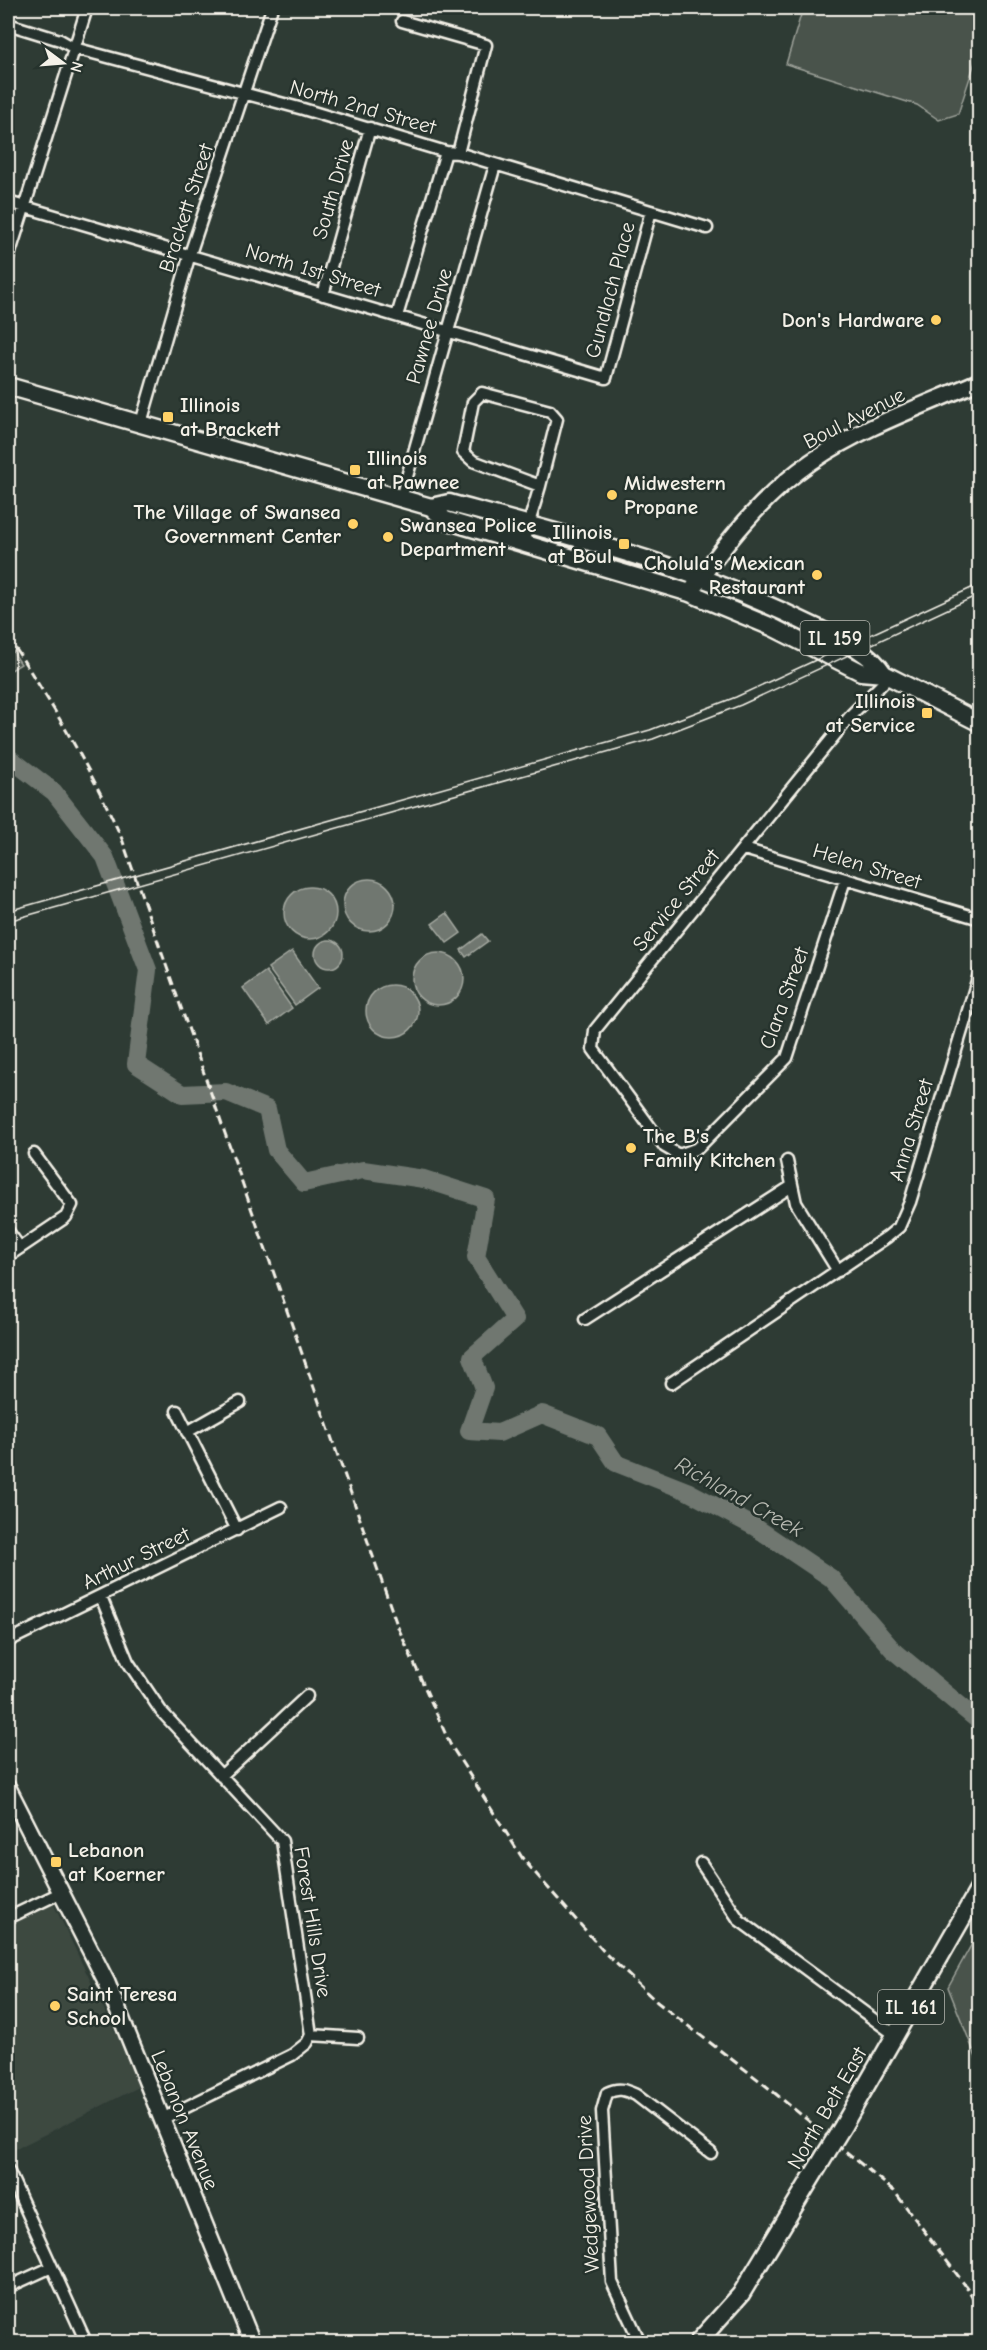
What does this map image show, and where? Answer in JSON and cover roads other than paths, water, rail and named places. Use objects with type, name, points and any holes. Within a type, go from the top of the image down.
[{"type":"main road","name":"Boul Avenue","points":[[690,593],[773,493],[810,463],[851,438],[980,381]]},
{"type":"main road","name":"IL 159","points":[[8,386],[431,507],[445,520],[690,593],[772,627],[861,672],[886,675],[980,723]]},
{"type":"main road","name":"IL 159","points":[[431,507],[449,503],[702,576],[825,632],[869,656],[886,675]]},
{"type":"main road","name":"Lebanon Avenue","points":[[8,1788],[107,1983],[252,2343]]},
{"type":"main road","name":"North Belt East","points":[[698,2343],[741,2294],[843,2126],[980,1887]]},
{"type":"street","points":[[8,259],[87,8]]},
{"type":"street","name":"Brackett Street","points":[[141,423],[190,254],[272,8]]},
{"type":"street","points":[[402,21],[486,45],[458,153]]},
{"type":"street","name":"North 2nd Street","points":[[8,24],[60,40],[74,48],[245,93],[446,152],[458,153],[707,228]]},
{"type":"street","name":"South Drive","points":[[323,295],[370,128]]},
{"type":"street","points":[[397,316],[446,152]]},
{"type":"street","name":"Pawnee Drive","points":[[401,498],[495,165]]},
{"type":"street","name":"North 1st Street","points":[[8,202],[606,378]]},
{"type":"street","name":"Gundlach Place","points":[[606,378],[651,211]]},
{"type":"street","points":[[523,543],[540,486],[557,419],[550,411],[482,393],[473,402],[463,452],[473,461],[540,486]]},
{"type":"street","name":"Service Street","points":[[678,1155],[665,1147],[593,1049],[595,1030],[886,675]]},
{"type":"street","name":"Helen Street","points":[[744,849],[980,919]]},
{"type":"street","name":"Clara Street","points":[[678,1155],[698,1148],[787,1058],[845,880]]},
{"type":"street","name":"Anna Street","points":[[671,1383],[838,1271],[899,1227],[910,1202],[980,971]]},
{"type":"street","points":[[8,1256],[66,1217],[72,1205],[34,1154]]},
{"type":"street","points":[[787,1161],[796,1203],[838,1271]]},
{"type":"street","points":[[585,1319],[792,1186]]},
{"type":"street","points":[[8,1231],[20,1248]]},
{"type":"street","points":[[187,1432],[240,1402]]},
{"type":"street","points":[[177,1411],[237,1530]]},
{"type":"street","name":"Arthur Street","points":[[8,1641],[280,1507]]},
{"type":"street","name":"Forest Hills Drive","points":[[101,1597],[128,1662],[160,1711],[282,1841],[311,2035]]},
{"type":"street","points":[[221,1776],[307,1696]]},
{"type":"street","points":[[701,1863],[739,1920],[895,2035]]},
{"type":"street","points":[[8,1918],[60,1893]]},
{"type":"street","points":[[162,2119],[292,2055],[307,2043],[311,2035],[358,2038]]},
{"type":"street","name":"Wedgewood Drive","points":[[640,2343],[612,2282],[602,2111],[607,2093],[615,2089],[624,2089],[636,2095],[711,2153]]},
{"type":"street","points":[[8,2170],[86,2343]]},
{"type":"street","points":[[8,2287],[52,2267]]},
{"type":"waterway","name":"Richland Creek","points":[[8,757],[54,792],[105,857],[148,970],[136,1064],[182,1094],[226,1092],[267,1109],[276,1150],[304,1183],[363,1170],[424,1179],[486,1199],[476,1257],[515,1319],[472,1357],[484,1388],[469,1431],[499,1433],[542,1414],[598,1436],[616,1463],[687,1491],[755,1527],[831,1578],[893,1650],[980,1722]]},
{"type":"tram line","points":[[8,911],[650,730],[736,697],[980,584]]},
{"type":"tram line","points":[[8,921],[653,739],[741,705],[980,594]]},
{"type":"railway","points":[[8,637],[69,735],[122,839],[397,1625],[450,1744],[523,1859],[606,1954],[657,2002],[760,2081],[894,2191],[968,2289],[980,2310]]},
{"type":"place","name":"Don's Hardware","points":[[936,320]]},
{"type":"place","name":"Illinois at Brackett","points":[[168,417]]},
{"type":"place","name":"Illinois at Pawnee","points":[[355,470]]},
{"type":"place","name":"Midwestern Propane","points":[[612,495]]},
{"type":"place","name":"The Village of Swansea Government Center","points":[[353,524]]},
{"type":"place","name":"Swansea Police Department","points":[[388,537]]},
{"type":"place","name":"Illinois at Boul","points":[[624,544]]},
{"type":"place","name":"Cholula's Mexican Restaurant","points":[[817,575]]},
{"type":"place","name":"Illinois at Service","points":[[927,713]]},
{"type":"place","name":"The B's Family Kitchen","points":[[631,1148]]},
{"type":"place","name":"Lebanon at Koerner","points":[[56,1862]]},
{"type":"place","name":"Saint Teresa School","points":[[55,2006]]}]
